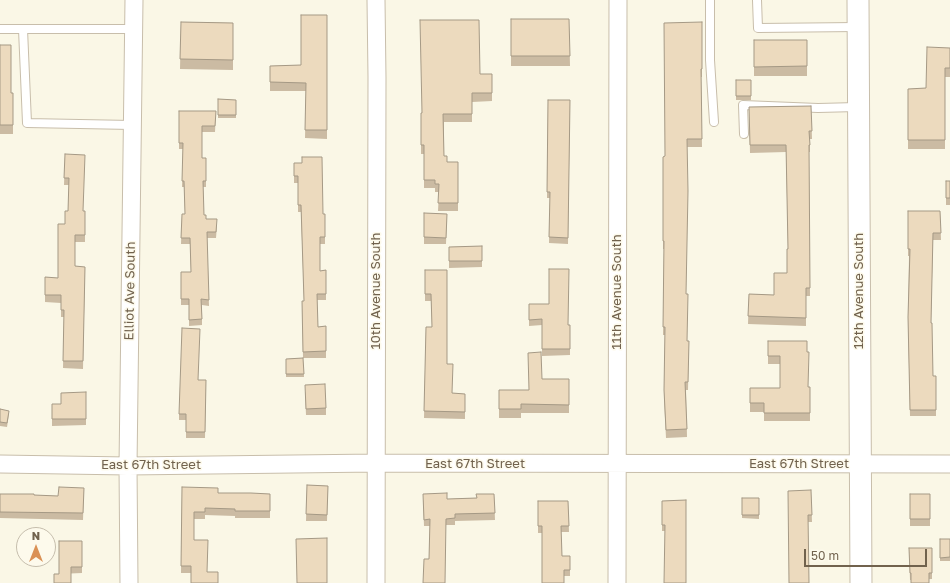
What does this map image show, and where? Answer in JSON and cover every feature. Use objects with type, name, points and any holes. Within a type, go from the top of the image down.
[{"type":"street","name":"Elliot Ave South","points":[[129,583],[128,466],[134,0]]},
{"type":"street","name":"10th Avenue South","points":[[376,0],[376,583]]},
{"type":"street","name":"11th Avenue South","points":[[617,583],[618,0]]},
{"type":"street","name":"12th Avenue South","points":[[858,0],[861,583]]},
{"type":"street","name":"East 67th Street","points":[[0,464],[128,466],[376,463],[950,464]]},
{"type":"lane","points":[[710,0],[710,60],[714,122]]},
{"type":"lane","points":[[757,0],[758,28],[858,27]]},
{"type":"lane","points":[[0,29],[133,29]]},
{"type":"lane","points":[[23,29],[27,123],[132,124]]},
{"type":"lane","points":[[744,134],[743,105],[818,108],[858,107]]},
{"type":"building","points":[[301,15],[327,15],[327,130],[305,130],[306,83],[270,82],[270,66],[301,65]]},
{"type":"building","points":[[511,19],[569,19],[570,56],[511,56]]},
{"type":"building","points":[[420,20],[479,20],[480,74],[492,74],[492,93],[472,93],[472,114],[443,114],[444,156],[447,156],[447,162],[458,162],[458,203],[438,203],[439,184],[435,184],[435,180],[424,180],[424,145],[421,145],[422,113]]},
{"type":"building","points":[[181,22],[233,23],[233,60],[180,59]]},
{"type":"building","points":[[702,22],[702,139],[687,139],[688,191],[686,294],[688,294],[687,341],[689,341],[688,382],[685,382],[687,429],[666,430],[664,390],[665,327],[663,327],[663,157],[665,156],[664,23]]},
{"type":"building","points":[[754,40],[807,40],[807,66],[754,67]]},
{"type":"building","points":[[0,45],[11,45],[13,125],[0,125]]},
{"type":"building","points":[[927,47],[950,48],[950,68],[945,68],[945,140],[908,140],[908,89],[926,88]]},
{"type":"building","points":[[736,80],[751,80],[751,96],[736,96]]},
{"type":"building","points":[[218,99],[236,100],[236,115],[218,115]]},
{"type":"building","points":[[548,100],[570,100],[568,238],[549,237],[550,192],[547,192]]},
{"type":"building","points":[[811,106],[812,131],[809,131],[810,288],[806,288],[806,318],[748,316],[749,294],[774,295],[774,273],[787,273],[788,249],[786,145],[750,145],[749,107]]},
{"type":"building","points":[[179,111],[216,111],[215,126],[202,126],[202,158],[206,158],[206,181],[203,181],[204,215],[206,215],[206,219],[217,219],[216,232],[207,232],[209,300],[201,299],[202,319],[189,320],[189,299],[181,299],[181,272],[191,272],[190,238],[181,238],[182,214],[185,214],[184,181],[182,181],[183,143],[179,143]]},
{"type":"building","points":[[65,154],[85,155],[83,211],[85,211],[85,235],[75,235],[75,266],[85,267],[83,361],[63,361],[64,310],[61,310],[61,295],[45,295],[45,277],[58,278],[58,224],[65,224],[65,211],[68,211],[69,178],[64,178]]},
{"type":"building","points":[[302,157],[322,157],[325,237],[320,237],[320,271],[326,270],[326,294],[317,294],[318,327],[326,326],[326,351],[303,352],[302,301],[304,301],[301,205],[298,205],[298,176],[294,176],[294,163],[302,163]]},
{"type":"building","points":[[946,181],[950,181],[950,198],[946,198]]},
{"type":"building","points":[[908,211],[940,211],[941,233],[933,233],[931,323],[933,376],[936,376],[936,410],[910,410],[908,317],[910,249],[908,249]]},
{"type":"building","points":[[424,213],[447,214],[446,238],[424,237]]},
{"type":"building","points":[[482,246],[482,261],[449,261],[449,247]]},
{"type":"building","points":[[549,269],[569,269],[568,325],[570,325],[570,349],[542,349],[542,319],[529,320],[529,304],[549,304]]},
{"type":"building","points":[[425,270],[447,270],[447,364],[453,364],[452,393],[465,394],[465,412],[424,411],[426,327],[432,327],[431,294],[425,294]]},
{"type":"building","points":[[182,328],[200,329],[198,380],[206,380],[205,432],[186,432],[186,414],[179,414]]},
{"type":"building","points":[[768,341],[807,341],[807,352],[809,352],[808,387],[810,387],[810,413],[764,413],[764,403],[750,403],[750,388],[780,388],[780,356],[768,356]]},
{"type":"building","points":[[541,352],[542,379],[569,379],[569,405],[521,404],[521,409],[499,409],[499,390],[529,390],[528,353]]},
{"type":"building","points":[[303,358],[304,374],[286,374],[286,359]]},
{"type":"building","points":[[325,384],[326,408],[306,409],[305,385]]},
{"type":"building","points":[[86,392],[86,419],[52,419],[52,404],[61,404],[61,393]]},
{"type":"building","points":[[0,409],[9,411],[7,423],[0,422]]},
{"type":"building","points":[[307,485],[328,486],[327,515],[306,514]]},
{"type":"building","points":[[59,487],[84,488],[83,513],[0,512],[0,494],[58,496]]},
{"type":"building","points":[[182,487],[218,488],[218,493],[270,494],[270,511],[235,511],[235,509],[205,508],[205,512],[194,512],[194,540],[208,540],[207,572],[218,572],[218,583],[191,583],[191,566],[181,566]]},
{"type":"building","points":[[811,490],[812,515],[808,515],[809,583],[789,583],[788,491]]},
{"type":"building","points":[[447,493],[447,499],[477,498],[476,494],[494,494],[495,513],[455,514],[455,518],[446,519],[445,583],[423,583],[424,559],[429,559],[430,519],[424,520],[423,494]]},
{"type":"building","points":[[910,494],[930,494],[930,519],[910,519]]},
{"type":"building","points":[[742,498],[759,498],[759,515],[742,515]]},
{"type":"building","points":[[686,500],[686,583],[664,583],[665,525],[662,525],[662,501]]},
{"type":"building","points":[[538,501],[568,501],[569,526],[561,526],[562,556],[570,556],[570,570],[564,570],[564,583],[542,583],[542,526],[538,526]]},
{"type":"building","points":[[327,538],[327,583],[297,583],[296,539]]},
{"type":"building","points":[[940,539],[950,539],[950,557],[940,558]]},
{"type":"building","points":[[59,541],[82,541],[82,567],[71,567],[71,583],[54,583],[54,574],[59,574]]},
{"type":"building","points":[[909,548],[932,548],[932,573],[929,573],[929,583],[911,583]]}]
